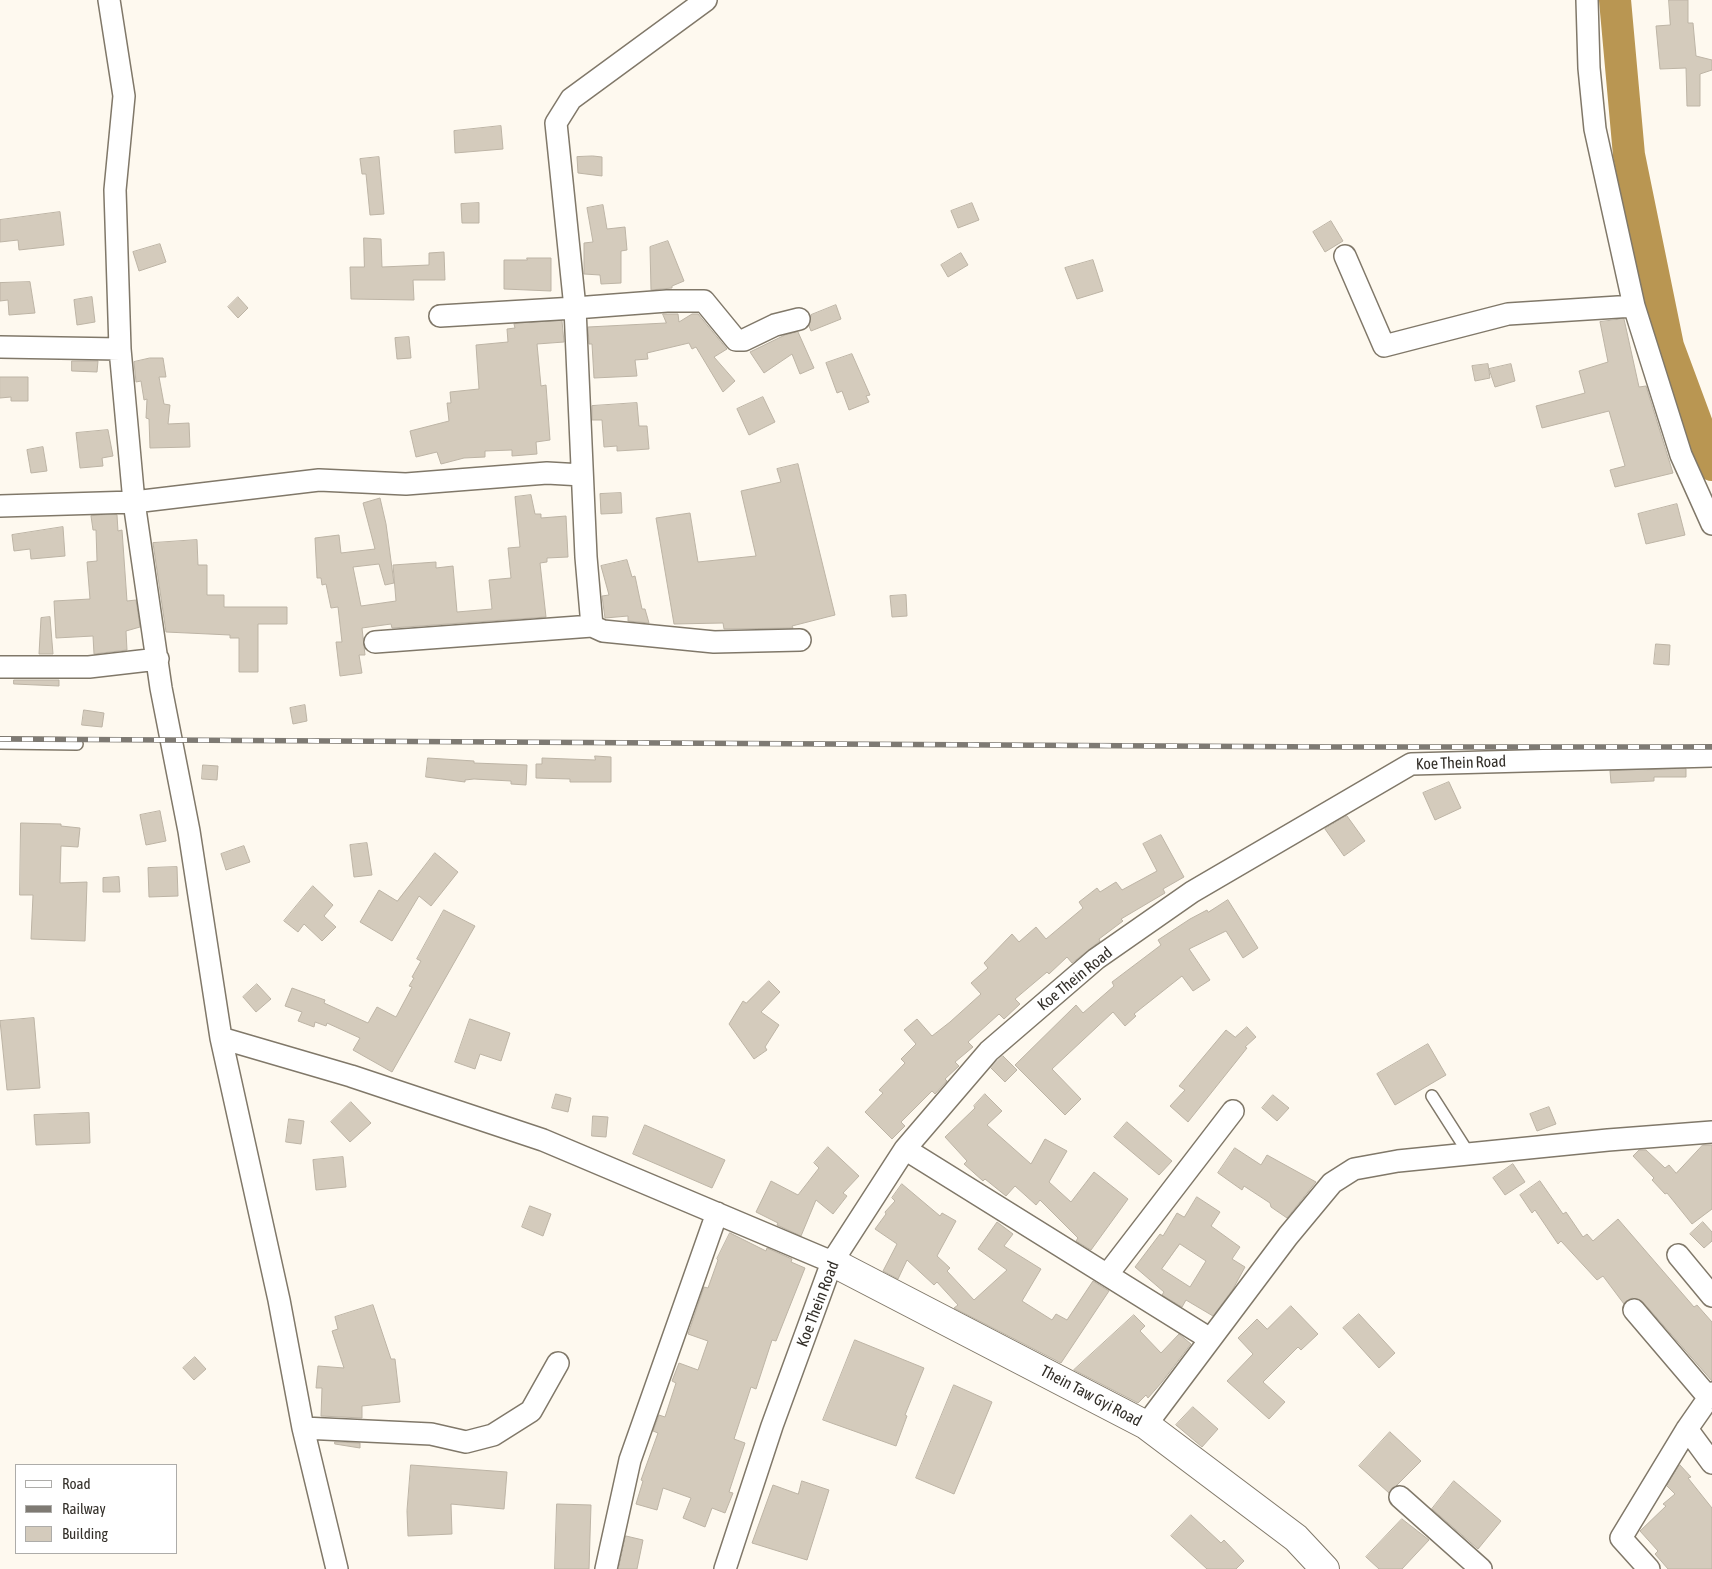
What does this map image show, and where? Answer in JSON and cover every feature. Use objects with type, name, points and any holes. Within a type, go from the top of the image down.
[{"type":"street","points":[[109,0],[124,96],[115,190],[120,349],[134,502],[161,688],[189,831],[221,1038],[279,1300],[303,1428],[337,1569]]},
{"type":"street","points":[[592,626],[582,475],[575,308],[556,122],[571,99],[706,0]]},
{"type":"street","points":[[1587,0],[1588,68],[1594,129],[1634,306],[1680,455],[1712,524]]},
{"type":"street","points":[[1345,256],[1384,346],[1508,314],[1634,306]]},
{"type":"street","points":[[440,316],[667,301],[704,301],[736,340],[744,340],[775,325],[798,319]]},
{"type":"street","points":[[0,347],[120,349]]},
{"type":"street","points":[[0,506],[134,502],[319,480],[406,484],[547,473],[582,475]]},
{"type":"street","points":[[375,642],[592,626],[603,631],[714,642],[800,640]]},
{"type":"street","points":[[0,667],[89,667],[158,659]]},
{"type":"street","name":"Koe Thein Road","points":[[724,1569],[772,1426],[832,1262],[905,1150],[989,1051],[1096,959],[1192,892],[1411,764],[1712,756]]},
{"type":"street","points":[[221,1038],[351,1076],[543,1140],[832,1262]]},
{"type":"street","points":[[1107,1275],[1233,1111]]},
{"type":"street","points":[[1146,1425],[1288,1236],[1332,1183],[1354,1169],[1398,1161],[1608,1140],[1712,1132]]},
{"type":"street","points":[[905,1150],[1210,1339]]},
{"type":"street","points":[[606,1569],[630,1460],[717,1213]]},
{"type":"street","points":[[1678,1255],[1712,1296]]},
{"type":"street","name":"Thein Taw Gyi Road","points":[[832,1262],[1146,1425],[1296,1538],[1325,1569]]},
{"type":"street","points":[[1634,1310],[1710,1395],[1687,1429],[1621,1538],[1649,1569]]},
{"type":"street","points":[[303,1428],[430,1434],[466,1442],[493,1435],[530,1411],[558,1362]]},
{"type":"street","points":[[1687,1429],[1712,1463]]},
{"type":"street","points":[[1400,1497],[1481,1569]]},
{"type":"lane","points":[[0,743],[77,744]]},
{"type":"lane","points":[[1432,1096],[1469,1154]]},
{"type":"building","points":[[1669,0],[1688,0],[1688,23],[1693,23],[1696,56],[1712,60],[1712,70],[1700,74],[1700,106],[1687,106],[1686,68],[1660,69],[1656,26],[1670,25]]},
{"type":"building","points":[[501,126],[503,149],[455,153],[454,131]]},
{"type":"building","points":[[379,157],[384,214],[370,215],[366,174],[362,174],[360,159]]},
{"type":"building","points":[[577,157],[602,157],[602,176],[578,173]]},
{"type":"building","points":[[479,203],[479,223],[462,223],[461,204]]},
{"type":"building","points":[[972,203],[979,220],[958,228],[951,211]]},
{"type":"building","points":[[603,205],[607,229],[625,227],[627,250],[621,251],[621,283],[601,284],[600,275],[584,274],[584,243],[593,242],[587,208]]},
{"type":"building","points":[[60,212],[64,245],[19,250],[18,240],[0,242],[0,220]]},
{"type":"building","points":[[1331,221],[1343,241],[1325,252],[1313,232]]},
{"type":"building","points":[[364,238],[381,239],[382,267],[429,265],[429,253],[444,252],[445,280],[413,280],[414,300],[351,299],[350,267],[364,267]]},
{"type":"building","points":[[668,241],[684,281],[672,286],[672,288],[651,290],[650,247]]},
{"type":"building","points":[[160,244],[166,262],[139,271],[133,252]]},
{"type":"building","points":[[961,253],[968,265],[948,277],[941,265]]},
{"type":"building","points":[[527,258],[551,258],[551,291],[504,289],[504,260],[527,260]]},
{"type":"building","points":[[1093,260],[1103,291],[1077,299],[1065,268]]},
{"type":"building","points":[[30,282],[35,313],[9,315],[8,300],[0,301],[0,283]]},
{"type":"building","points":[[92,297],[95,322],[77,325],[74,300]]},
{"type":"building","points":[[238,297],[248,308],[238,318],[228,307]]},
{"type":"building","points":[[836,305],[841,319],[811,331],[809,326],[811,315]]},
{"type":"building","points":[[663,314],[678,314],[679,322],[692,314],[698,314],[727,349],[714,357],[735,381],[723,392],[696,347],[692,349],[689,343],[647,353],[648,359],[635,360],[637,376],[594,378],[592,344],[589,344],[588,327],[666,323]]},
{"type":"building","points":[[1624,319],[1639,387],[1646,386],[1673,473],[1615,487],[1610,470],[1625,466],[1609,411],[1542,428],[1536,406],[1585,393],[1579,371],[1608,362],[1600,322]]},
{"type":"building","points":[[562,321],[564,342],[537,344],[541,386],[546,385],[550,440],[536,442],[537,454],[512,456],[512,450],[485,451],[485,457],[464,458],[441,464],[437,452],[416,457],[410,431],[449,421],[447,403],[451,403],[450,392],[479,389],[476,345],[508,342],[507,329],[515,328],[514,324]]},
{"type":"building","points":[[798,332],[814,368],[800,374],[792,354],[764,373],[750,352],[785,335]]},
{"type":"building","points":[[409,337],[411,358],[397,359],[395,338]]},
{"type":"building","points":[[852,354],[870,395],[866,396],[869,402],[849,410],[842,391],[837,393],[826,363]]},
{"type":"building","points":[[150,358],[163,358],[166,377],[159,377],[164,404],[170,405],[168,424],[189,423],[190,447],[150,448],[149,419],[146,418],[147,399],[144,400],[141,381],[136,382],[134,362]]},
{"type":"building","points":[[72,361],[98,361],[97,372],[72,371]]},
{"type":"building","points":[[1488,364],[1490,378],[1475,381],[1472,366]]},
{"type":"building","points":[[1511,364],[1515,381],[1495,387],[1489,369]]},
{"type":"building","points":[[0,377],[28,377],[28,401],[11,401],[11,397],[0,398]]},
{"type":"building","points":[[763,397],[775,422],[749,435],[737,409]]},
{"type":"building","points":[[637,403],[639,426],[647,426],[649,449],[617,451],[617,446],[604,447],[602,420],[592,420],[592,406]]},
{"type":"building","points":[[108,430],[113,456],[102,458],[103,466],[80,468],[76,433]]},
{"type":"building","points":[[43,447],[47,471],[31,473],[27,450]]},
{"type":"building","points":[[798,464],[835,615],[792,626],[793,628],[724,629],[723,623],[674,624],[656,518],[690,513],[698,562],[756,556],[741,491],[781,482],[777,469]]},
{"type":"building","points":[[621,493],[622,513],[601,514],[600,494]]},
{"type":"building","points":[[531,495],[535,514],[541,514],[541,518],[566,516],[568,557],[547,558],[547,562],[540,563],[546,617],[392,628],[391,624],[362,628],[365,655],[359,655],[362,673],[340,676],[336,642],[342,642],[338,607],[331,608],[326,584],[322,585],[321,578],[317,578],[315,538],[339,535],[341,553],[375,549],[363,503],[380,498],[386,524],[394,583],[385,585],[379,564],[353,567],[361,606],[396,601],[393,565],[436,562],[436,568],[453,566],[457,612],[492,609],[489,580],[511,578],[508,548],[520,547],[515,497]]},
{"type":"building","points":[[1677,504],[1685,535],[1646,544],[1638,514]]},
{"type":"building","points":[[117,515],[118,531],[122,530],[127,601],[136,600],[140,627],[126,631],[127,650],[94,654],[93,636],[56,638],[54,601],[90,599],[87,562],[97,561],[96,530],[93,530],[91,516]]},
{"type":"building","points":[[63,527],[65,556],[31,559],[30,549],[14,551],[12,535]]},
{"type":"building","points":[[197,540],[198,565],[207,565],[207,595],[224,595],[224,607],[287,607],[287,624],[258,624],[258,672],[239,672],[239,638],[230,638],[230,635],[166,632],[153,543]]},
{"type":"building","points":[[627,560],[632,577],[635,576],[642,609],[645,609],[649,623],[628,621],[628,616],[605,618],[602,596],[609,595],[601,566]]},
{"type":"building","points":[[906,595],[907,616],[892,617],[890,596]]},
{"type":"building","points":[[50,617],[53,654],[39,654],[41,618]]},
{"type":"building","points":[[1656,644],[1670,645],[1669,665],[1654,664]]},
{"type":"building","points":[[14,680],[59,680],[59,686],[14,684]]},
{"type":"building","points":[[305,705],[307,721],[293,724],[290,708]]},
{"type":"building","points":[[84,710],[104,713],[102,727],[82,725]]},
{"type":"building","points":[[595,756],[611,757],[611,782],[570,782],[570,779],[536,778],[536,764],[542,764],[542,758],[595,760]]},
{"type":"building","points":[[428,758],[474,761],[474,763],[527,765],[526,785],[511,784],[511,781],[474,779],[465,780],[465,782],[426,777]]},
{"type":"building","points":[[203,765],[218,766],[217,780],[202,779]]},
{"type":"building","points":[[1686,769],[1686,777],[1654,777],[1654,781],[1611,783],[1610,771]]},
{"type":"building","points":[[1449,782],[1461,808],[1435,820],[1423,793]]},
{"type":"building","points":[[160,811],[166,841],[146,845],[140,815]]},
{"type":"building","points":[[1347,816],[1365,841],[1344,856],[1325,829]]},
{"type":"building","points":[[21,823],[61,824],[61,826],[80,828],[78,847],[61,846],[60,883],[87,882],[85,941],[31,939],[33,895],[20,895]]},
{"type":"building","points":[[1161,835],[1184,877],[1163,889],[1165,893],[1121,919],[1123,921],[1072,963],[1067,957],[1049,974],[1047,972],[1015,999],[1020,1004],[1004,1019],[999,1014],[968,1042],[973,1047],[955,1062],[959,1066],[945,1079],[947,1081],[935,1094],[932,1091],[901,1122],[905,1126],[892,1139],[865,1112],[883,1093],[879,1090],[905,1063],[901,1059],[916,1044],[904,1030],[917,1019],[932,1036],[950,1022],[981,994],[971,983],[988,968],[984,963],[1012,934],[1019,942],[1036,927],[1046,939],[1083,908],[1079,902],[1097,888],[1100,892],[1116,882],[1122,890],[1157,871],[1143,844]]},
{"type":"building","points":[[367,843],[372,875],[354,877],[350,845]]},
{"type":"building","points":[[244,846],[250,862],[226,870],[221,854]]},
{"type":"building","points":[[435,853],[458,872],[431,906],[419,896],[392,941],[360,922],[379,890],[397,901]]},
{"type":"building","points":[[177,867],[178,896],[149,897],[148,868]]},
{"type":"building","points":[[119,877],[120,892],[103,892],[103,878]]},
{"type":"building","points":[[313,886],[333,905],[324,916],[336,927],[322,941],[304,924],[298,932],[284,921]]},
{"type":"building","points":[[1228,900],[1258,948],[1243,958],[1226,931],[1189,949],[1210,980],[1193,991],[1182,976],[1134,1014],[1136,1016],[1125,1026],[1113,1012],[1052,1069],[1081,1099],[1065,1115],[1015,1065],[1076,1005],[1083,1013],[1114,986],[1112,982],[1161,945],[1158,940],[1190,919],[1207,910],[1208,912]]},
{"type":"building","points":[[444,910],[475,926],[392,1072],[353,1050],[360,1038],[327,1023],[326,1026],[315,1022],[314,1027],[298,1021],[302,1012],[285,1006],[292,988],[325,1000],[324,1003],[368,1023],[377,1007],[396,1017],[412,987],[409,986],[414,978],[412,977],[421,961],[417,959]]},
{"type":"building","points":[[769,981],[780,992],[761,1012],[779,1025],[765,1047],[767,1050],[754,1059],[729,1024],[743,1001],[746,1003]]},
{"type":"building","points":[[257,984],[271,999],[256,1012],[243,997]]},
{"type":"building","points":[[34,1018],[40,1088],[7,1090],[0,1021]]},
{"type":"building","points":[[470,1019],[510,1033],[501,1061],[480,1054],[475,1069],[455,1062]]},
{"type":"building","points":[[1247,1027],[1256,1037],[1245,1047],[1247,1048],[1188,1122],[1170,1106],[1185,1090],[1179,1086],[1226,1030],[1235,1037]]},
{"type":"building","points":[[1428,1044],[1446,1075],[1395,1105],[1377,1074]]},
{"type":"building","points":[[1003,1056],[1017,1070],[1005,1082],[991,1068]]},
{"type":"building","points":[[556,1094],[571,1098],[568,1112],[552,1108]]},
{"type":"building","points":[[985,1094],[1002,1111],[987,1125],[1031,1164],[1045,1139],[1067,1151],[1049,1182],[1071,1202],[1094,1172],[1128,1199],[1091,1250],[1076,1241],[1078,1238],[1040,1200],[1036,1205],[1015,1186],[1006,1196],[985,1179],[983,1181],[964,1164],[967,1161],[945,1137],[975,1108],[974,1106]]},
{"type":"building","points":[[1273,1095],[1289,1108],[1277,1121],[1262,1108]]},
{"type":"building","points":[[351,1102],[371,1123],[350,1142],[331,1122]]},
{"type":"building","points":[[1549,1107],[1556,1124],[1537,1131],[1530,1114]]},
{"type":"building","points":[[89,1113],[90,1143],[36,1145],[34,1115]]},
{"type":"building","points":[[593,1116],[608,1117],[606,1137],[592,1136]]},
{"type":"building","points":[[289,1119],[304,1121],[301,1144],[286,1142]]},
{"type":"building","points":[[1127,1122],[1172,1161],[1159,1175],[1114,1137]]},
{"type":"building","points":[[645,1125],[725,1160],[712,1188],[633,1154]]},
{"type":"building","points":[[1703,1145],[1712,1145],[1712,1209],[1692,1224],[1633,1156],[1639,1150],[1646,1150],[1665,1168],[1669,1165],[1676,1173]]},
{"type":"building","points":[[828,1147],[859,1176],[843,1193],[847,1196],[833,1214],[816,1200],[801,1236],[777,1225],[778,1223],[756,1212],[771,1181],[798,1195],[819,1168],[814,1163]]},
{"type":"building","points":[[1235,1148],[1261,1165],[1267,1155],[1316,1182],[1287,1218],[1271,1207],[1270,1203],[1244,1186],[1242,1190],[1218,1173]]},
{"type":"building","points":[[343,1157],[346,1187],[316,1190],[313,1160]]},
{"type":"building","points":[[1513,1164],[1525,1182],[1505,1195],[1493,1178]]},
{"type":"building","points":[[1540,1181],[1563,1214],[1566,1212],[1583,1237],[1587,1234],[1593,1241],[1618,1219],[1694,1307],[1697,1305],[1712,1322],[1712,1381],[1643,1302],[1632,1298],[1624,1304],[1603,1276],[1597,1280],[1561,1241],[1558,1244],[1535,1210],[1532,1213],[1520,1195]]},
{"type":"building","points":[[902,1184],[940,1216],[942,1213],[956,1221],[937,1256],[950,1268],[947,1271],[974,1300],[1007,1270],[978,1249],[997,1222],[1013,1234],[1004,1246],[1041,1269],[1022,1301],[1052,1320],[1056,1314],[1067,1320],[1093,1281],[1109,1291],[1061,1363],[954,1308],[958,1305],[937,1282],[934,1285],[907,1260],[898,1279],[883,1271],[897,1244],[875,1229],[886,1214],[885,1212],[895,1201],[892,1198]]},
{"type":"building","points":[[1197,1197],[1220,1212],[1211,1226],[1240,1247],[1232,1259],[1245,1267],[1233,1289],[1213,1316],[1186,1300],[1182,1307],[1162,1295],[1164,1292],[1135,1267],[1160,1234],[1163,1236],[1177,1213],[1184,1217]],"holes":[[[1180,1244],[1206,1261],[1190,1287],[1162,1269]]]},
{"type":"building","points":[[530,1206],[551,1214],[543,1236],[522,1227]]},
{"type":"building","points":[[1703,1222],[1712,1232],[1712,1241],[1704,1248],[1690,1234]]},
{"type":"building","points":[[730,1233],[766,1251],[767,1248],[792,1259],[791,1262],[805,1268],[776,1341],[772,1340],[756,1389],[751,1387],[734,1439],[745,1443],[729,1492],[733,1493],[725,1513],[712,1508],[705,1527],[683,1518],[691,1498],[663,1488],[657,1510],[636,1504],[643,1481],[641,1480],[658,1433],[653,1431],[659,1415],[665,1417],[676,1383],[672,1381],[679,1363],[698,1370],[708,1341],[688,1334],[704,1287],[708,1288],[717,1259]]},
{"type":"building","points":[[373,1305],[391,1359],[395,1359],[400,1402],[362,1406],[362,1418],[321,1416],[322,1388],[316,1388],[318,1366],[344,1368],[332,1331],[338,1329],[335,1317]]},
{"type":"building","points":[[1291,1306],[1318,1334],[1301,1350],[1298,1347],[1263,1382],[1285,1402],[1269,1419],[1227,1381],[1253,1354],[1238,1338],[1257,1319],[1267,1329]]},
{"type":"building","points":[[1359,1314],[1395,1353],[1379,1368],[1343,1328]]},
{"type":"building","points":[[1134,1315],[1145,1326],[1140,1331],[1161,1353],[1179,1334],[1191,1344],[1148,1398],[1146,1395],[1138,1403],[1074,1370]]},
{"type":"building","points":[[855,1340],[924,1368],[905,1415],[907,1416],[896,1446],[823,1420]]},
{"type":"building","points":[[195,1357],[206,1369],[194,1380],[183,1368]]},
{"type":"building","points":[[954,1385],[992,1402],[954,1494],[916,1478]]},
{"type":"building","points":[[1193,1407],[1218,1429],[1202,1447],[1176,1425]]},
{"type":"building","points":[[1390,1432],[1421,1461],[1389,1493],[1359,1466]]},
{"type":"building","points":[[335,1442],[360,1443],[360,1448],[335,1444]]},
{"type":"building","points":[[411,1465],[507,1472],[504,1509],[451,1504],[452,1534],[408,1536],[407,1511]]},
{"type":"building","points":[[1680,1465],[1691,1477],[1688,1478],[1712,1508],[1712,1569],[1668,1569],[1655,1554],[1658,1551],[1640,1531],[1666,1506],[1663,1504],[1675,1494],[1667,1486]]},
{"type":"building","points":[[802,1481],[829,1490],[807,1560],[752,1543],[773,1485],[798,1494]]},
{"type":"building","points":[[1454,1481],[1501,1521],[1478,1549],[1432,1509]]},
{"type":"building","points":[[557,1504],[591,1505],[589,1569],[555,1569]]},
{"type":"building","points":[[1191,1515],[1221,1543],[1224,1540],[1244,1561],[1236,1569],[1207,1569],[1171,1536]]},
{"type":"building","points":[[1402,1519],[1429,1540],[1402,1569],[1379,1569],[1366,1557]]},
{"type":"building","points":[[626,1536],[643,1540],[637,1569],[619,1569]]},
{"type":"waterway","points":[[1615,0],[1629,155],[1668,346],[1712,465]]},
{"type":"railway","points":[[0,739],[1330,747],[1712,747]]}]
